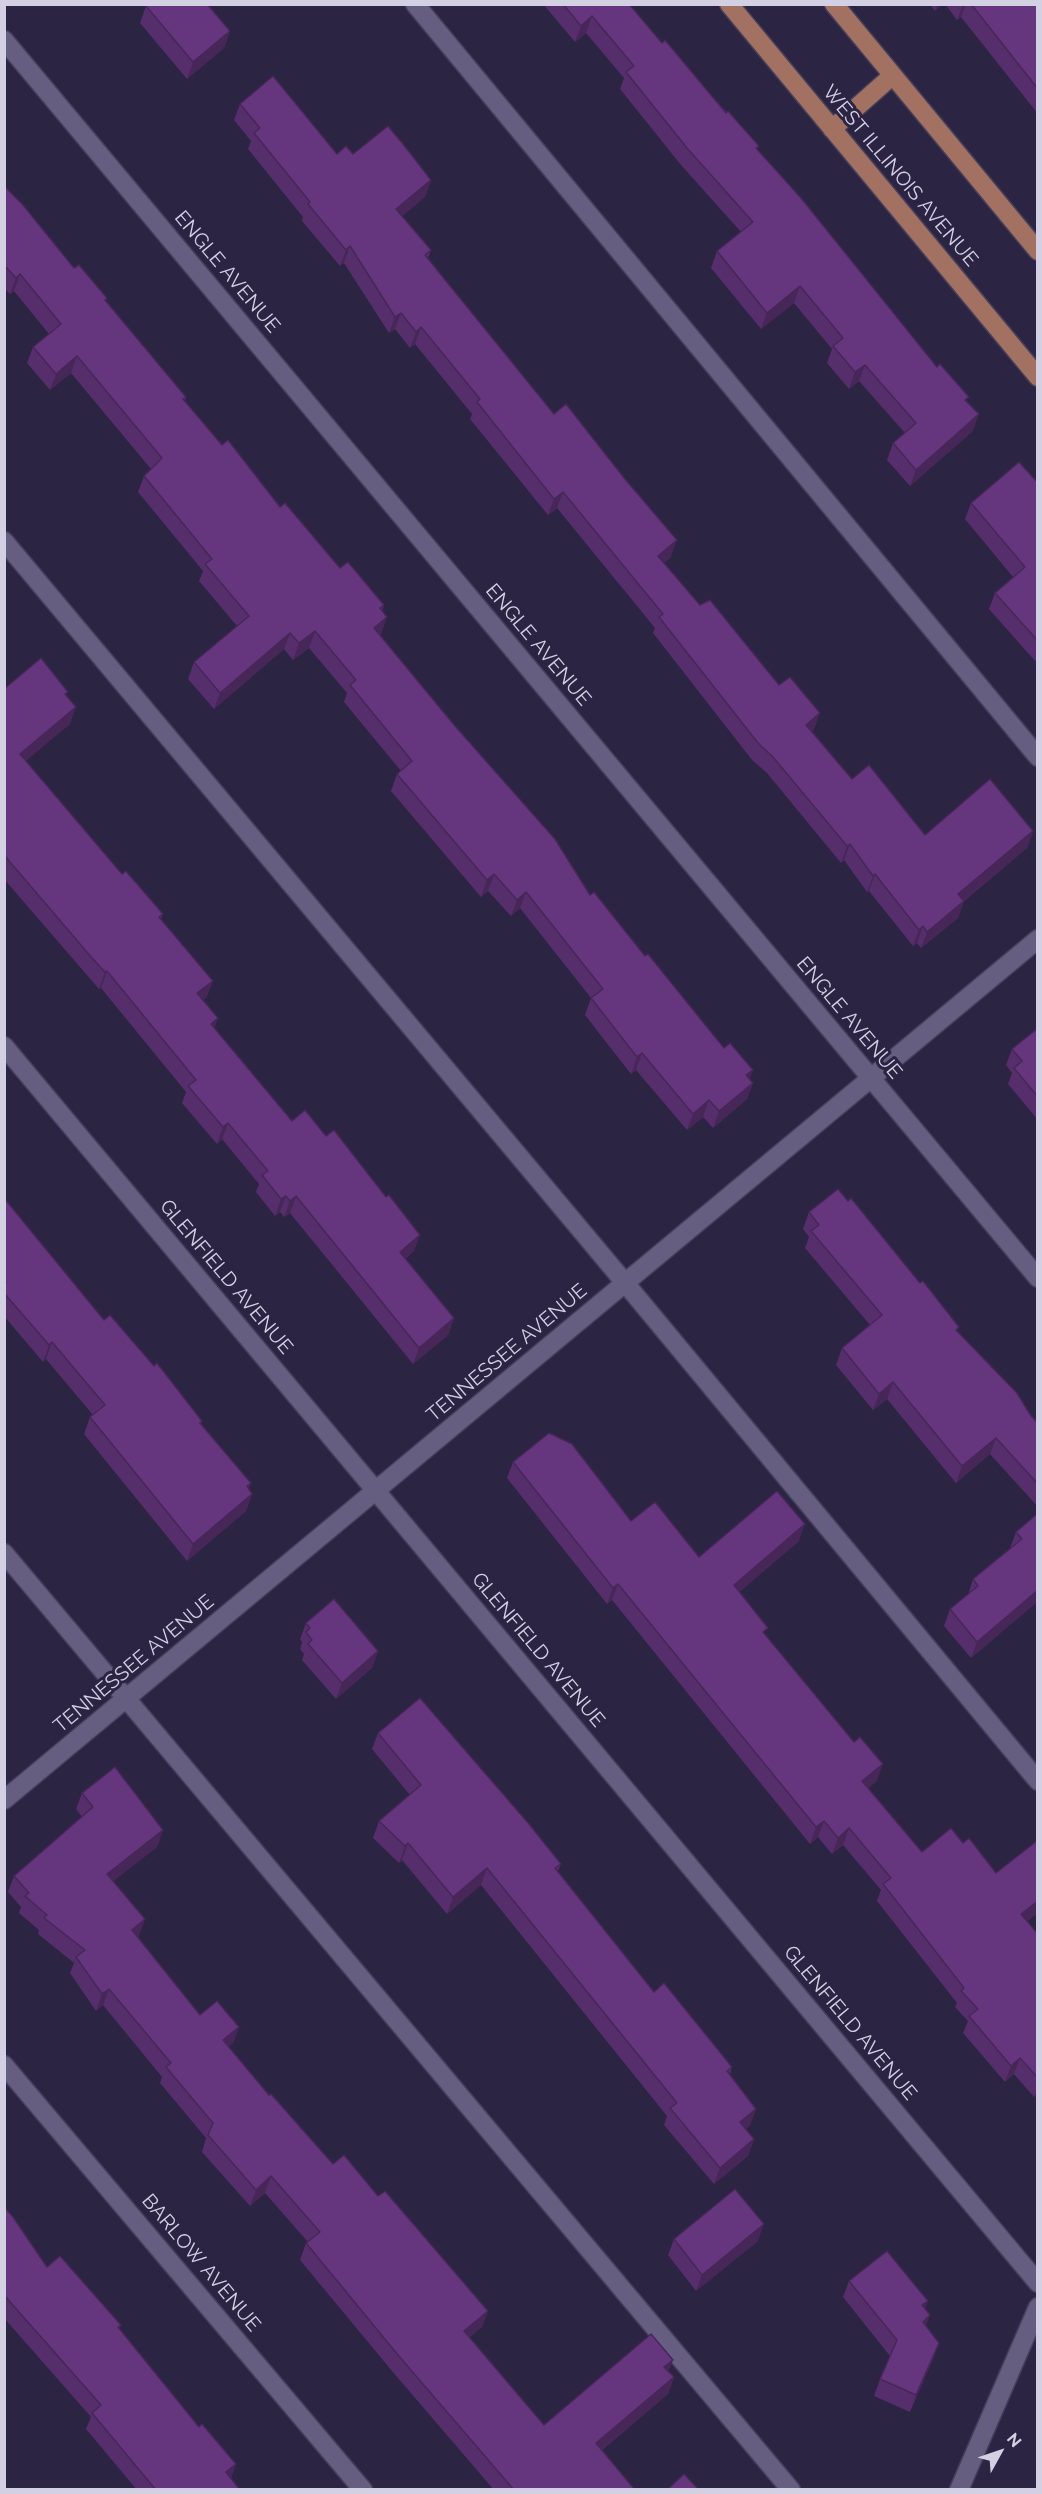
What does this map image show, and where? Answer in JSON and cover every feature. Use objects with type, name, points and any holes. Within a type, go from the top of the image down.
[{"type":"main road","name":"WEST ILLINOIS AVENUE","points":[[729,4],[1038,377]]},
{"type":"main road","points":[[834,4],[1038,251]]},
{"type":"main road","points":[[832,129],[892,76]]},
{"type":"street","points":[[415,4],[1038,757]]},
{"type":"street","name":"ENGLE AVENUE","points":[[4,40],[1038,1278]]},
{"type":"street","points":[[4,541],[626,1284],[1038,1781]]},
{"type":"street","name":"TENNESSEE AVENUE","points":[[4,1800],[1038,939]]},
{"type":"street","name":"GLENFIELD AVENUE","points":[[4,1046],[1038,2283]]},
{"type":"street","points":[[4,1553],[791,2490]]},
{"type":"street","name":"BARLOW AVENUE","points":[[4,2065],[363,2490]]},
{"type":"street","points":[[959,2490],[1038,2307]]},
{"type":"building","points":[[148,4],[207,4],[230,31],[193,62],[146,6]]},
{"type":"building","points":[[563,4],[629,4],[662,43],[665,40],[726,113],[728,111],[759,146],[756,148],[801,198],[937,367],[940,364],[969,397],[965,400],[979,414],[916,470],[893,443],[916,423],[865,365],[855,372],[833,346],[843,338],[800,286],[767,313],[717,251],[753,222],[687,148],[626,72],[634,66],[592,16],[581,26]]},
{"type":"building","points":[[971,4],[1038,4],[1038,89]]},
{"type":"building","points":[[273,76],[337,154],[346,146],[353,154],[388,126],[403,144],[431,180],[396,209],[431,250],[425,255],[554,414],[566,404],[677,540],[658,556],[700,605],[710,600],[779,685],[790,677],[820,713],[806,725],[852,779],[869,765],[925,835],[990,779],[1033,831],[958,894],[964,901],[927,932],[923,926],[919,930],[875,874],[873,876],[850,844],[847,846],[773,757],[758,743],[659,617],[663,614],[563,492],[554,499],[477,402],[480,399],[421,327],[416,332],[401,313],[395,317],[350,246],[346,250],[308,204],[310,202],[254,133],[260,128],[240,104]]},
{"type":"building","points":[[4,186],[23,205],[74,268],[79,265],[107,298],[105,300],[186,397],[183,399],[222,445],[228,440],[280,507],[285,503],[340,568],[348,562],[384,605],[380,608],[387,617],[374,628],[455,726],[555,839],[590,895],[594,892],[724,1048],[730,1043],[753,1070],[746,1075],[753,1083],[719,1111],[709,1100],[693,1114],[642,1053],[637,1057],[591,998],[603,989],[526,892],[517,900],[494,874],[487,880],[397,774],[412,761],[350,685],[356,680],[315,631],[299,643],[290,633],[220,693],[194,662],[249,616],[205,564],[212,559],[144,476],[162,458],[77,356],[56,374],[33,347],[61,324],[20,274],[16,278],[4,265]]},
{"type":"building","points":[[1019,462],[1038,483],[1038,641],[995,593],[1025,567],[971,503]]},
{"type":"building","points":[[41,658],[68,692],[65,694],[76,707],[20,754],[122,874],[126,871],[163,914],[159,917],[213,981],[197,993],[218,1018],[211,1024],[292,1121],[305,1110],[326,1136],[334,1130],[386,1197],[389,1195],[420,1235],[400,1252],[454,1318],[419,1348],[296,1196],[290,1201],[286,1196],[281,1199],[262,1175],[268,1171],[228,1123],[223,1127],[188,1086],[196,1080],[107,971],[105,972],[92,958],[4,855],[4,689]]},
{"type":"building","points":[[1038,1028],[1038,1097],[1014,1068],[1022,1061],[1012,1049]]},
{"type":"building","points":[[838,1189],[848,1201],[851,1198],[920,1283],[923,1281],[959,1327],[956,1330],[1017,1393],[1038,1423],[1038,1484],[996,1438],[962,1466],[893,1382],[879,1394],[842,1348],[882,1315],[811,1231],[819,1225],[809,1212]]},
{"type":"building","points":[[4,1198],[104,1320],[110,1315],[154,1366],[157,1363],[202,1421],[200,1423],[251,1483],[247,1486],[252,1494],[193,1544],[90,1417],[105,1405],[52,1342],[49,1345],[4,1293],[6,1282],[4,1281]]},
{"type":"building","points":[[549,1433],[572,1444],[631,1521],[655,1502],[699,1557],[777,1491],[805,1524],[734,1585],[768,1628],[763,1632],[854,1742],[860,1737],[883,1764],[862,1781],[922,1852],[951,1828],[963,1843],[969,1838],[996,1873],[1038,1840],[1038,1901],[1021,1914],[1038,1934],[1038,2078],[1020,2058],[1011,2066],[969,2016],[978,2009],[961,1991],[964,1988],[883,1884],[891,1878],[849,1828],[838,1838],[824,1821],[816,1827],[618,1584],[613,1588],[513,1462]]},
{"type":"building","points":[[1038,1513],[1038,1590],[977,1642],[950,1609],[978,1586],[973,1579],[1022,1539],[1016,1532]]},
{"type":"building","points":[[334,1599],[378,1651],[342,1683],[308,1644],[312,1640],[306,1632],[310,1628],[306,1623]]},
{"type":"building","points":[[420,1698],[561,1864],[555,1868],[654,1992],[664,1983],[732,2067],[727,2071],[756,2109],[740,2122],[754,2139],[720,2168],[670,2108],[677,2103],[487,1868],[453,1897],[408,1843],[405,1846],[379,1821],[421,1785],[378,1733]]},
{"type":"building","points":[[115,1767],[163,1830],[107,1874],[145,1919],[132,1930],[200,2015],[217,2001],[239,2027],[223,2040],[269,2095],[271,2094],[333,2164],[344,2155],[378,2196],[385,2191],[488,2311],[464,2331],[544,2425],[651,2334],[673,2360],[664,2367],[674,2377],[596,2443],[635,2490],[514,2490],[306,2243],[320,2232],[271,2176],[256,2190],[208,2135],[213,2123],[166,2067],[171,2063],[109,1989],[102,1994],[76,1957],[85,1950],[44,1918],[47,1915],[25,1896],[29,1893],[14,1876],[93,1807],[82,1793]]},
{"type":"building","points":[[735,2189],[764,2224],[702,2275],[674,2239]]},
{"type":"building","points":[[4,2207],[47,2267],[60,2256],[121,2325],[118,2327],[199,2427],[202,2424],[236,2464],[226,2472],[240,2490],[156,2490],[92,2413],[101,2405],[4,2295]]},
{"type":"building","points":[[887,2251],[928,2301],[922,2305],[930,2315],[923,2322],[939,2343],[916,2395],[880,2379],[897,2340],[849,2281]]},
{"type":"building","points":[[684,2474],[699,2490],[667,2490]]}]
